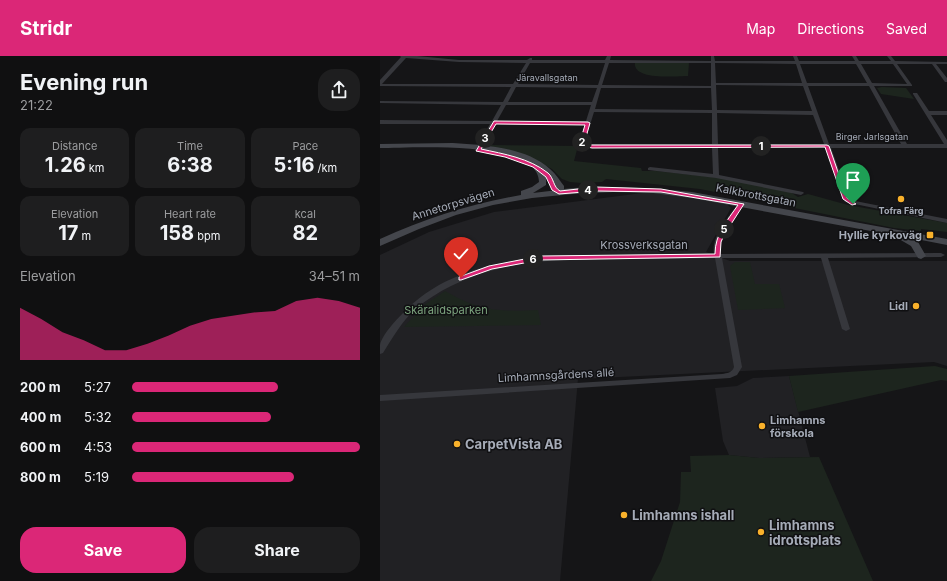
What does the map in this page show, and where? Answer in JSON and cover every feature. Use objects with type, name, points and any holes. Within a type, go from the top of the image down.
[{"type":"main road","points":[[380,146],[448,146],[520,155],[540,165],[567,183],[607,184]]},
{"type":"main road","points":[[479,149],[536,166],[548,176],[558,190]]},
{"type":"main road","points":[[519,195],[535,189],[543,183],[543,176],[536,166]]},
{"type":"main road","points":[[553,174],[558,190]]},
{"type":"main road","name":"Kalkbrottsgatan","points":[[405,231],[434,218],[460,209],[519,195],[607,184],[649,185],[698,191],[873,226],[947,237]]},
{"type":"main road","name":"Kalkbrottsgatan","points":[[558,190],[661,190],[947,242]]},
{"type":"main road","name":"Annetorpsvägen","points":[[380,244],[405,231],[473,208],[558,190]]},
{"type":"main road","points":[[892,233],[910,240],[921,256]]},
{"type":"street","points":[[402,56],[459,61],[529,62],[608,62],[713,59],[798,63],[947,63]]},
{"type":"street","points":[[380,84],[405,56]]},
{"type":"street","points":[[479,149],[532,56]]},
{"type":"street","points":[[380,122],[588,123],[609,56]]},
{"type":"street","points":[[795,56],[847,201],[947,221]]},
{"type":"street","points":[[854,56],[905,146]]},
{"type":"street","points":[[889,56],[894,63]]},
{"type":"street","points":[[713,59],[716,176]]},
{"type":"street","name":"Järavallsgatan","points":[[380,84],[515,86],[910,85],[894,63]]},
{"type":"street","points":[[933,63],[947,81]]},
{"type":"street","points":[[915,94],[947,145]]},
{"type":"street","points":[[380,102],[594,104]]},
{"type":"street","points":[[592,110],[815,113]]},
{"type":"street","points":[[927,113],[947,113]]},
{"type":"street","name":"Birger Jarlsgatan","points":[[588,123],[581,145],[592,147],[947,145]]},
{"type":"street","points":[[650,169],[716,176],[801,193]]},
{"type":"street","points":[[718,256],[718,242],[721,235],[741,204]]},
{"type":"street","points":[[824,255],[846,329]]},
{"type":"street","name":"Krossverksgatan","points":[[380,351],[398,324],[422,301],[456,281],[491,268],[545,258],[941,255]]},
{"type":"street","name":"Limhamnsgårdens allé","points":[[380,398],[651,382],[722,377],[733,374],[737,371],[738,367],[718,256]]},
{"type":"shaded area","points":[[658,191],[725,202],[731,208],[706,252],[730,261],[947,261],[947,366],[934,362],[578,379],[560,581],[380,581],[380,255],[429,232],[494,212]]},
{"type":"shaded area","name":"Limhamns förskola","points":[[789,376],[810,457],[759,458],[729,455],[723,441],[715,388],[737,386],[753,378]]},
{"type":"green space","points":[[635,62],[689,63],[688,76],[665,77],[647,75],[640,72],[636,68]]},
{"type":"green space","points":[[877,88],[906,88],[914,99],[881,94]]},
{"type":"green space","points":[[486,145],[578,146],[574,161],[641,168],[642,171],[656,171],[721,178],[790,192],[798,197],[808,194],[848,205],[947,223],[947,232],[894,228],[700,189],[606,179],[602,182],[570,182],[562,179],[552,169],[529,157]]},
{"type":"green space","points":[[735,262],[750,262],[755,284],[779,284],[785,308],[738,310],[730,266]]},
{"type":"green space","name":"Skäralidsparken","points":[[445,291],[469,303],[490,309],[512,311],[538,310],[541,325],[404,327],[424,305]]},
{"type":"green space","points":[[935,366],[947,369],[947,381],[941,380],[798,412],[789,376]]},
{"type":"green space","name":"Limhamns idrottsplats","points":[[729,455],[759,458],[819,457],[873,581],[651,581],[661,561],[680,502],[681,472],[691,472],[690,456]]},
{"type":"place","name":"Tofra Färg","points":[[901,199]]},
{"type":"place","name":"Hyllie kyrkoväg","points":[[930,235]]},
{"type":"place","name":"Lidl","points":[[916,306]]},
{"type":"place","name":"Limhamns förskola","points":[[762,426]]},
{"type":"place","name":"CarpetVista AB","points":[[457,444]]},
{"type":"place","name":"Limhamns ishall","points":[[624,515]]},
{"type":"place","name":"Limhamns idrottsplats","points":[[761,532]]},
{"type":"route","points":[[461,278],[491,268],[540,258],[718,256],[718,242],[721,235],[741,204],[661,190],[596,189],[559,192],[554,189],[548,176],[535,166],[521,160],[478,150],[494,123],[588,123],[581,145],[592,147],[827,146],[845,199],[853,204]]}]
